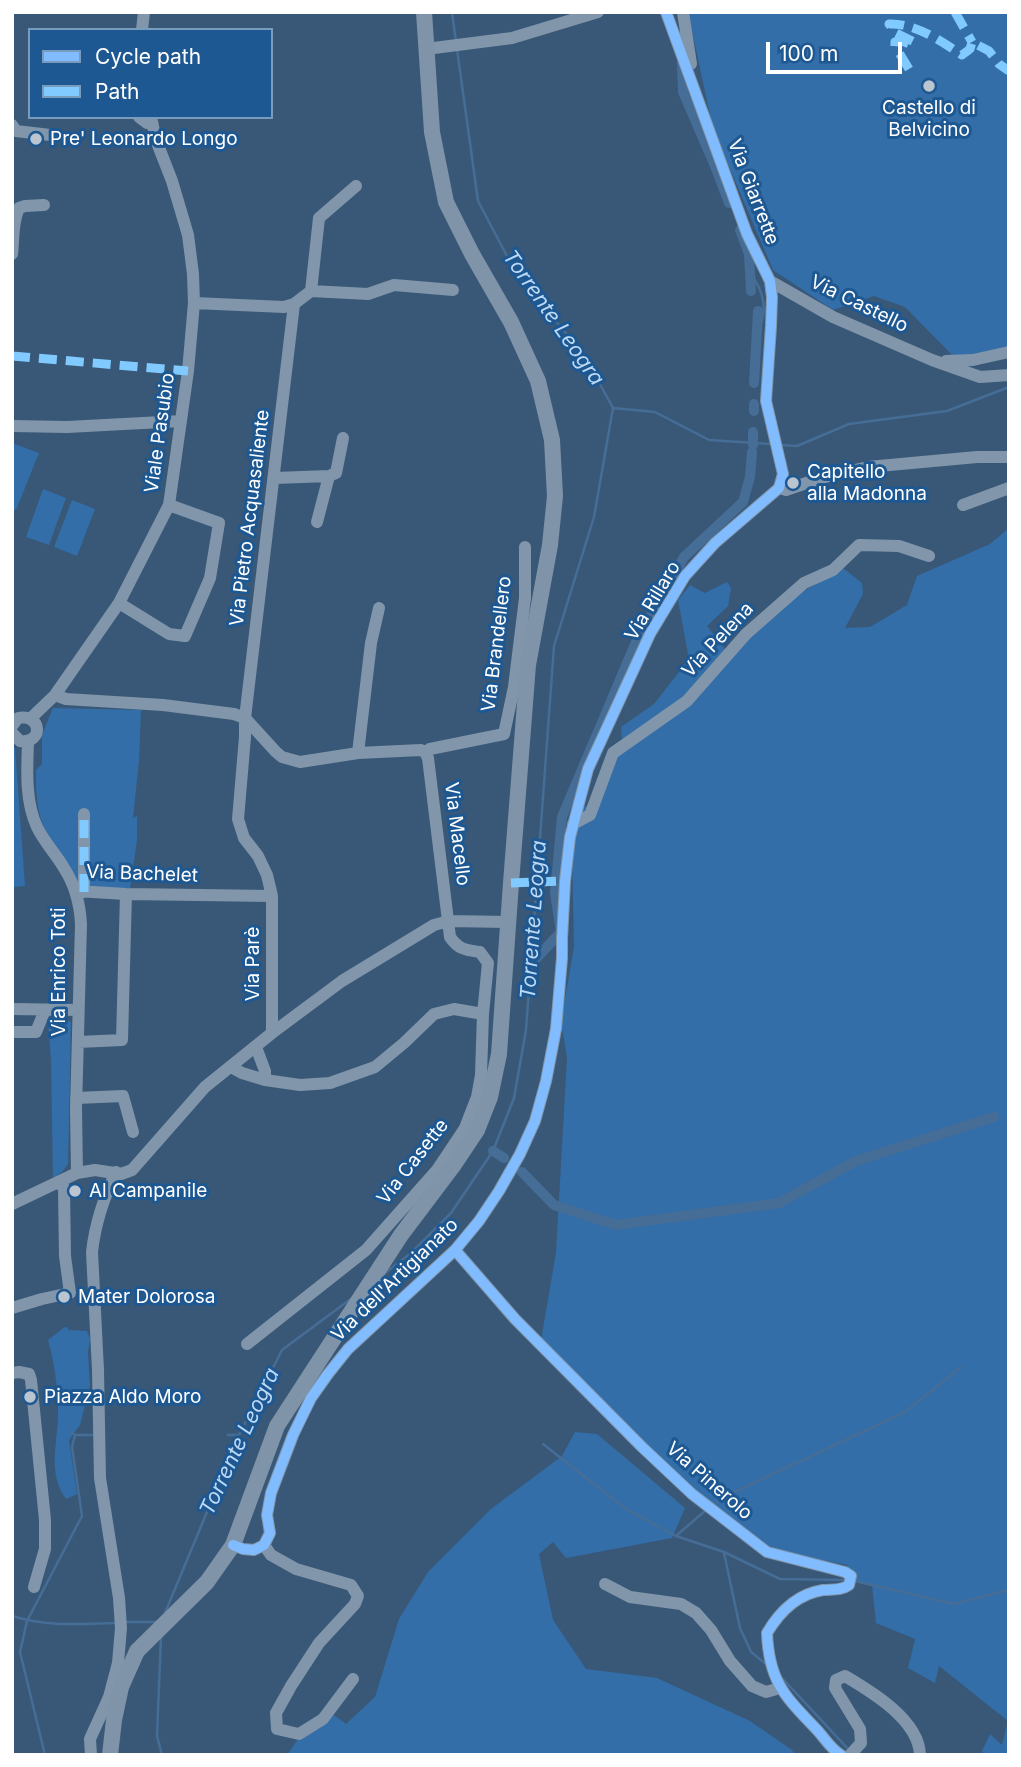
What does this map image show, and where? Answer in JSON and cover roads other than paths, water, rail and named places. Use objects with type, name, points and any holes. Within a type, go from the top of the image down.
[{"type":"main road","points":[[110,1755],[121,1687],[137,1651],[207,1582],[233,1545],[277,1426],[401,1235],[477,1130],[491,1097],[499,1054],[528,665],[550,545],[555,496],[552,440],[538,382],[511,322],[446,202],[432,132],[424,12]]},
{"type":"street","points":[[426,49],[512,38],[598,12]]},
{"type":"street","points":[[666,12],[697,95]]},
{"type":"street","points":[[683,12],[697,95]]},
{"type":"street","name":"Via Giarrette","points":[[697,95],[747,234],[770,281]]},
{"type":"street","name":"Viale Pasubio","points":[[12,726],[18,718],[31,718],[55,695],[119,603],[169,505],[188,371],[194,303],[193,274],[188,235],[151,120]]},
{"type":"street","points":[[12,125],[16,131],[50,135]]},
{"type":"street","points":[[311,291],[319,218],[356,186]]},
{"type":"street","points":[[12,254],[13,228],[19,208],[26,205],[44,205]]},
{"type":"street","points":[[770,281],[772,297],[766,401],[783,474],[779,488],[786,490],[821,478],[868,467],[976,457],[1009,457]]},
{"type":"street","name":"Via Castello","points":[[770,281],[833,317],[932,360],[980,377],[1009,375]]},
{"type":"street","points":[[194,303],[284,307],[294,304],[311,291],[368,294],[394,285],[453,290]]},
{"type":"street","name":"Via Pietro Acquasaliente","points":[[245,737],[245,718],[294,304]]},
{"type":"street","name":"Via Castello","points":[[932,360],[973,360],[1009,352]]},
{"type":"street","points":[[12,426],[67,427],[181,421]]},
{"type":"street","points":[[275,478],[329,476],[336,473],[343,438]]},
{"type":"street","points":[[317,522],[329,476]]},
{"type":"street","name":"Via Rillaro","points":[[565,881],[570,837],[588,769],[650,634],[685,576],[715,543],[779,488]]},
{"type":"street","points":[[963,505],[1009,488]]},
{"type":"street","points":[[119,603],[169,634],[185,636],[210,578],[219,523],[169,505]]},
{"type":"street","name":"Via Pelena","points":[[573,824],[590,815],[613,753],[687,701],[746,634],[804,583],[833,570],[859,545],[899,546],[929,556]]},
{"type":"street","name":"Via Brandellero","points":[[245,718],[276,752],[291,760],[311,761],[358,753],[425,752],[440,746],[505,734],[525,598],[525,547]]},
{"type":"street","points":[[358,753],[379,608]]},
{"type":"street","points":[[55,695],[66,699],[163,705],[234,714],[245,718]]},
{"type":"street","points":[[12,733],[20,741],[32,740],[37,733],[31,718]]},
{"type":"street","name":"Via Parè","points":[[245,737],[238,819],[244,838],[258,856],[267,875],[272,896],[272,1033]]},
{"type":"street","name":"Via Enrico Toti","points":[[28,742],[27,785],[32,812],[38,829],[80,892],[77,1173]]},
{"type":"street","name":"Via Macello","points":[[425,752],[428,758],[449,920]]},
{"type":"street","points":[[80,892],[84,814]]},
{"type":"street","name":"Via dell'Artigianato","points":[[264,1545],[270,1533],[267,1515],[271,1493],[293,1435],[312,1398],[348,1349],[455,1250],[479,1221],[520,1154],[535,1121],[556,1029],[565,881]]},
{"type":"street","name":"Via Bachelet","points":[[80,892],[272,896]]},
{"type":"street","points":[[78,1042],[122,1040],[129,925],[126,894]]},
{"type":"street","points":[[12,1204],[77,1173],[95,1170],[127,1173],[132,1170],[205,1087],[342,981],[434,925],[449,920],[508,922]]},
{"type":"street","name":"Via Casette","points":[[247,1344],[366,1250],[437,1170],[465,1128],[477,1097],[482,1066],[488,963],[480,952],[465,950],[456,945],[450,937],[449,920]]},
{"type":"street","points":[[12,1009],[78,1010]]},
{"type":"street","points":[[231,1067],[265,1080],[300,1085],[330,1083],[375,1067],[404,1044],[434,1014],[454,1009],[483,1014]]},
{"type":"street","points":[[12,1032],[36,1032],[45,1010]]},
{"type":"street","points":[[256,1047],[265,1071],[265,1080]]},
{"type":"street","points":[[76,1098],[123,1096],[132,1132]]},
{"type":"street","points":[[91,1755],[90,1739],[109,1697],[118,1663],[121,1628],[119,1598],[100,1478],[92,1252],[94,1235],[116,1172]]},
{"type":"street","points":[[12,1308],[42,1298],[70,1293],[65,1256],[64,1188],[58,1182]]},
{"type":"street","name":"Via Pinerolo","points":[[455,1250],[514,1319],[642,1447],[711,1509],[767,1552],[845,1572],[850,1581],[844,1589],[803,1595],[790,1605],[767,1633],[772,1668],[780,1688],[834,1751],[841,1755]]},
{"type":"street","points":[[12,1373],[25,1372],[31,1380],[43,1490],[45,1549],[34,1587]]},
{"type":"street","points":[[233,1545],[254,1550],[264,1545],[271,1555],[296,1569],[351,1585],[358,1596],[355,1604],[318,1643],[291,1686],[276,1713],[277,1729],[299,1734],[323,1719],[353,1679]]},
{"type":"street","points":[[606,1584],[630,1597],[681,1604],[688,1608],[711,1630],[730,1661],[752,1686],[766,1692],[780,1688]]},
{"type":"street","points":[[853,1752],[862,1744],[860,1728],[835,1688],[836,1680],[845,1676],[889,1704],[915,1735],[920,1755]]},
{"type":"waterway","name":"Torrente Leogra","points":[[452,12],[456,42]]},
{"type":"waterway","name":"Torrente Leogra","points":[[385,1273],[411,1253],[451,1213],[493,1151],[514,1098],[526,1030],[554,646],[594,517],[613,408],[583,353],[518,277],[478,201],[457,49]]},
{"type":"waterway","points":[[682,63],[683,92],[729,203]]},
{"type":"waterway","points":[[740,230],[749,254],[751,291]]},
{"type":"waterway","points":[[750,273],[762,294],[764,309],[757,332]]},
{"type":"waterway","points":[[754,383],[758,311]]},
{"type":"waterway","points":[[780,445],[797,446],[849,424],[947,411],[1009,387]]},
{"type":"waterway","points":[[754,404],[754,411]]},
{"type":"waterway","points":[[613,408],[655,412],[709,440],[770,444]]},
{"type":"waterway","points":[[753,432],[753,445]]},
{"type":"waterway","points":[[530,965],[561,932],[555,893],[562,817],[636,642],[684,557],[743,502],[750,477],[752,452]]},
{"type":"waterway","points":[[522,1172],[554,1205],[616,1225],[779,1203],[856,1161],[994,1117]]},
{"type":"waterway","points":[[493,1151],[504,1158]]},
{"type":"waterway","name":"Torrente Leogra","points":[[165,1613],[239,1435],[282,1350],[352,1298]]},
{"type":"waterway","points":[[714,1504],[905,1412],[961,1367]]},
{"type":"waterway","points":[[71,1432],[75,1435],[94,1435]]},
{"type":"waterway","points":[[45,1755],[20,1652],[27,1621],[82,1516],[72,1447],[75,1435]]},
{"type":"waterway","points":[[228,1435],[239,1435]]},
{"type":"waterway","points":[[543,1444],[626,1509],[676,1536],[724,1552],[780,1579],[845,1580]]},
{"type":"waterway","points":[[677,1535],[706,1510]]},
{"type":"waterway","points":[[724,1553],[740,1628],[751,1652],[766,1664]]},
{"type":"waterway","points":[[855,1581],[954,1604],[1009,1590]]},
{"type":"waterway","points":[[12,1616],[51,1623],[115,1623]]},
{"type":"waterway","points":[[124,1622],[159,1622]]},
{"type":"waterway","name":"Torrente Leogra","points":[[161,1636],[157,1736],[162,1755]]},
{"type":"waterway","points":[[782,1678],[849,1750]]},
{"type":"place","name":"Castello di Belvicino","points":[[929,86]]},
{"type":"place","name":"Pre' Leonardo Longo","points":[[36,139]]},
{"type":"place","name":"Capitello alla Madonna","points":[[793,483]]},
{"type":"place","name":"Al Campanile","points":[[75,1191]]},
{"type":"place","name":"Mater Dolorosa","points":[[64,1297]]},
{"type":"place","name":"Piazza Aldo Moro","points":[[30,1397]]}]
